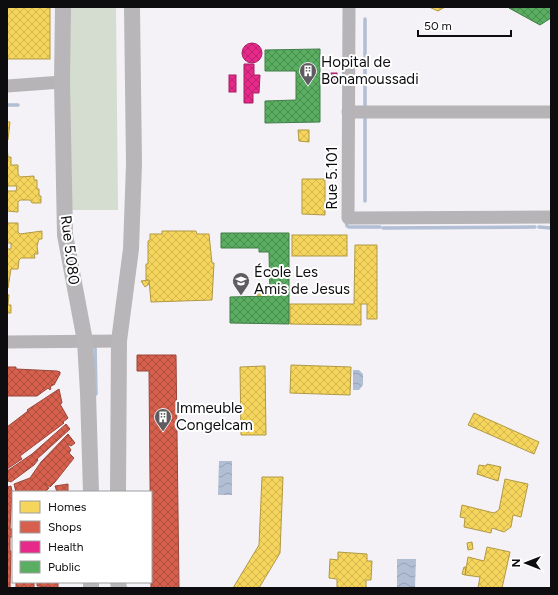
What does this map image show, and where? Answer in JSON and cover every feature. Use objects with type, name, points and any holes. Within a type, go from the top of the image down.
[{"type":"main road","name":"Rue 5.080","points":[[63,7],[62,82],[65,235],[84,340],[88,393],[91,491]]},
{"type":"main road","points":[[118,491],[119,340],[131,249],[134,164],[132,7]]},
{"type":"street","name":"Rue 5.101","points":[[349,7],[348,218],[551,218]]},
{"type":"street","points":[[7,86],[62,82]]},
{"type":"street","points":[[348,112],[551,112]]},
{"type":"street","points":[[7,342],[119,340]]},
{"type":"green space","points":[[67,7],[116,7],[118,210],[69,210]]},
{"type":"water","points":[[353,370],[359,370],[363,374],[363,385],[359,390],[353,390]]},
{"type":"water","points":[[219,461],[232,461],[232,495],[218,495]]},
{"type":"water","points":[[397,559],[416,559],[415,587],[397,587]]},
{"type":"building: Homes","points":[[7,7],[50,7],[50,59],[7,59]]},
{"type":"building: Homes","points":[[429,7],[445,7],[438,11]]},
{"type":"building: Homes","points":[[7,122],[10,122],[8,140],[7,140]]},
{"type":"building: Homes","points":[[298,130],[309,130],[309,142],[299,141]]},
{"type":"building: Homes","points":[[7,146],[8,157],[11,157],[11,165],[18,165],[18,174],[20,177],[34,176],[34,180],[37,180],[39,196],[41,196],[41,203],[32,203],[30,200],[20,200],[18,202],[18,212],[7,211],[7,191],[16,191],[17,186],[7,186]]},
{"type":"building: Homes","points":[[302,179],[325,179],[325,215],[302,214]]},
{"type":"building: Homes","points":[[7,223],[18,223],[18,232],[20,234],[42,231],[42,239],[39,239],[37,246],[38,254],[34,254],[35,258],[21,258],[19,260],[18,269],[11,269],[8,288],[7,249],[11,249],[11,243],[7,243]]},
{"type":"building: Homes","points":[[162,231],[196,231],[197,234],[209,234],[212,263],[214,263],[212,300],[151,302],[149,280],[146,280],[148,241],[150,240],[150,234],[162,234]]},
{"type":"building: Homes","points":[[292,235],[347,235],[347,256],[292,256]]},
{"type":"building: Homes","points":[[355,245],[377,245],[377,319],[367,319],[367,304],[361,304],[361,325],[290,324],[290,304],[354,304]]},
{"type":"building: Homes","points":[[149,280],[149,284],[145,287],[141,281]]},
{"type":"building: Homes","points":[[7,294],[9,295],[8,305],[11,305],[11,313],[7,313]]},
{"type":"building: Homes","points":[[255,294],[268,294],[268,297],[255,296]]},
{"type":"building: Homes","points":[[291,365],[351,367],[350,395],[290,393]]},
{"type":"building: Homes","points":[[265,366],[266,435],[241,435],[240,367]]},
{"type":"building: Homes","points":[[474,413],[539,442],[534,454],[468,425]]},
{"type":"building: Homes","points":[[487,464],[501,467],[498,481],[477,474],[479,465],[486,466]]},
{"type":"building: Homes","points":[[262,477],[283,477],[280,553],[259,588],[233,588],[259,545]]},
{"type":"building: Homes","points":[[505,479],[528,484],[521,517],[513,515],[511,527],[504,532],[492,528],[491,533],[464,527],[465,518],[460,517],[462,505],[494,513],[499,510]]},
{"type":"building: Homes","points":[[472,542],[473,549],[468,550],[467,543]]},
{"type":"building: Homes","points":[[487,547],[510,552],[502,588],[478,588],[480,577],[465,575],[468,557],[484,561]]},
{"type":"building: Homes","points":[[338,552],[367,554],[367,561],[372,561],[371,580],[366,580],[366,588],[337,588],[337,579],[329,578],[330,559],[338,560]]},
{"type":"building: Homes","points":[[464,567],[466,567],[465,575],[462,574]]},
{"type":"building: Shops","name":"Immeuble Congelcam","points":[[137,355],[176,355],[179,588],[151,588],[152,491],[150,491],[149,371],[137,371]]},
{"type":"building: Shops","points":[[7,367],[16,367],[16,369],[57,371],[60,372],[60,374],[54,385],[51,384],[53,385],[50,387],[50,390],[48,388],[37,396],[7,396]]},
{"type":"building: Shops","points":[[59,389],[62,403],[60,404],[68,418],[63,422],[64,423],[20,456],[22,459],[7,469],[7,427],[28,411],[27,410]]},
{"type":"building: Shops","points":[[66,424],[70,429],[37,459],[38,460],[34,465],[11,482],[7,482],[7,471],[32,454]]},
{"type":"building: Shops","points":[[68,434],[75,443],[71,446],[67,444],[71,450],[69,453],[74,458],[50,487],[45,483],[49,488],[46,491],[16,491],[14,484],[30,478],[41,462]]},
{"type":"building: Shops","points":[[68,484],[68,491],[57,491],[55,486]]},
{"type":"building: Shops","points":[[11,486],[12,491],[10,529],[12,529],[12,537],[10,537],[10,588],[7,588],[7,487]]},
{"type":"building: Shops","points":[[16,583],[34,583],[34,588],[16,588]]},
{"type":"building: Shops","points":[[37,583],[58,583],[58,588],[37,586]]},
{"type":"building: Health","points":[[252,43],[259,46],[262,53],[259,60],[252,63],[245,60],[242,53],[245,46]]},
{"type":"building: Health","points":[[244,64],[254,64],[254,75],[260,75],[259,93],[253,93],[253,103],[244,103]]},
{"type":"building: Health","points":[[331,73],[337,73],[337,80],[331,80]]},
{"type":"building: Health","points":[[229,75],[236,75],[236,92],[229,92]]},
{"type":"building: Public","points":[[551,7],[551,18],[540,25],[509,8]]},
{"type":"building: Public","name":"Hopital de Bonamoussadi","points":[[320,49],[320,122],[265,123],[265,101],[296,100],[296,71],[265,71],[265,50]]},
{"type":"building: Public","points":[[221,233],[289,233],[289,324],[230,323],[230,297],[270,296],[269,252],[259,252],[259,248],[221,248]]},
{"type":"waterway","points":[[365,19],[365,201]]},
{"type":"waterway","points":[[7,105],[18,105]]},
{"type":"waterway","points":[[346,220],[347,226],[349,227],[380,227]]},
{"type":"waterway","points":[[383,228],[535,227]]},
{"type":"waterway","points":[[539,227],[551,228]]},
{"type":"waterway","points":[[95,344],[96,394]]},
{"type":"place","name":"Hopital de Bonamoussadi","points":[[308,86]]},
{"type":"place","name":"École Les Amis de Jesus","points":[[241,296]]},
{"type":"place","name":"Immeuble Congelcam","points":[[163,432]]}]
